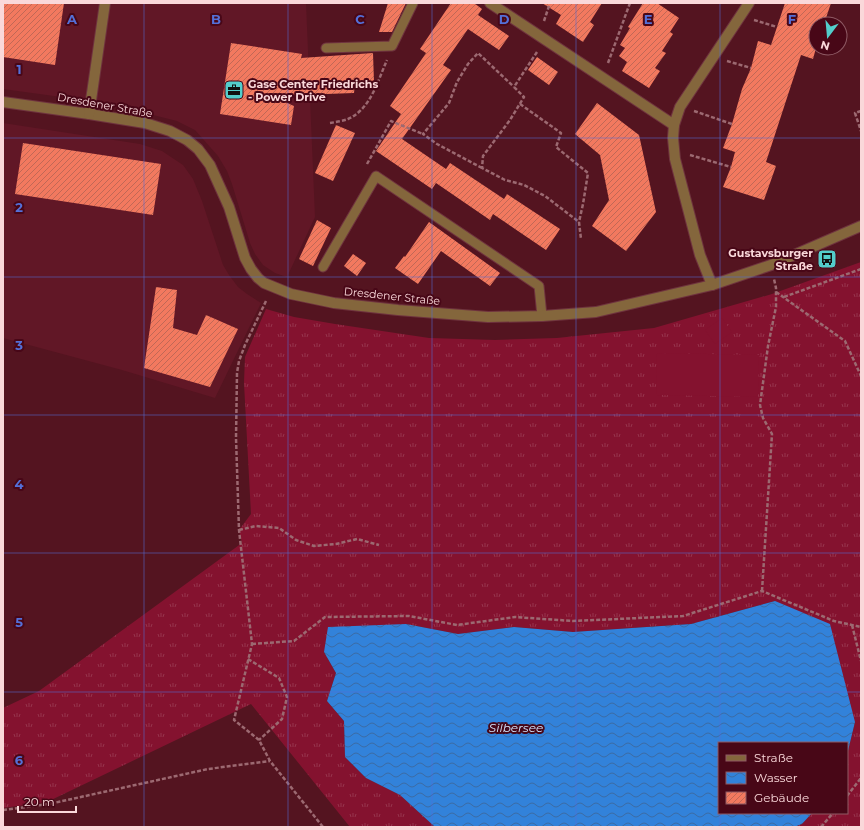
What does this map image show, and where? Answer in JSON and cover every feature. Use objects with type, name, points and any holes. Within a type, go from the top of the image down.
[{"type":"street","points":[[89,114],[105,3]]},
{"type":"street","points":[[490,3],[674,125]]},
{"type":"street","points":[[712,285],[700,255],[675,159],[674,125],[680,107],[749,3]]},
{"type":"street","name":"Dresdener Straße","points":[[3,102],[144,123],[170,131],[187,140],[198,150],[210,165],[229,206],[245,258],[258,278],[264,283],[291,294],[334,303],[488,317],[542,316],[596,312],[712,285],[771,265],[861,226]]},
{"type":"lane","points":[[326,48],[392,46],[413,3]]},
{"type":"lane","points":[[323,267],[376,176],[539,286],[542,316]]},
{"type":"path","points":[[514,87],[542,37],[550,3]]},
{"type":"path","points":[[603,77],[630,3]]},
{"type":"path","points":[[740,16],[777,27]]},
{"type":"path","points":[[330,123],[348,119],[362,110],[374,92],[392,46]]},
{"type":"path","points":[[423,134],[449,103],[456,82],[468,64],[478,53],[524,97],[510,120],[483,156],[482,168]]},
{"type":"path","points":[[713,57],[751,68]]},
{"type":"path","points":[[520,104],[561,133],[556,147],[588,173],[579,222],[581,238]]},
{"type":"path","points":[[680,107],[732,124]]},
{"type":"path","points":[[861,111],[855,112],[861,131]]},
{"type":"path","points":[[376,176],[367,164],[391,121],[423,134],[438,144],[505,180],[524,185],[545,196],[579,222]]},
{"type":"path","points":[[674,150],[731,167]]},
{"type":"path","points":[[762,591],[772,434],[763,418],[760,405],[768,346],[776,308],[776,288],[771,265]]},
{"type":"path","points":[[783,297],[861,269]]},
{"type":"path","points":[[776,292],[845,341],[861,376]]},
{"type":"path","points":[[266,301],[245,345],[239,361],[237,373],[236,438],[239,530],[252,644],[234,720],[259,740],[270,761],[323,827]]},
{"type":"path","points":[[239,530],[256,526],[279,528],[296,540],[314,546],[336,544],[357,539],[379,544]]},
{"type":"path","points":[[252,644],[294,642],[325,617],[409,616],[458,625],[515,617],[573,621],[683,616],[762,591],[834,621],[861,627]]},
{"type":"path","points":[[852,625],[861,661]]},
{"type":"path","points":[[248,658],[279,678],[287,696],[282,719],[259,740]]},
{"type":"path","points":[[3,810],[49,804],[208,769],[270,761]]},
{"type":"path","points":[[848,795],[861,778]]},
{"type":"path","points":[[822,827],[832,814]]},
{"type":"shaded area","points":[[3,3],[306,3],[315,217],[287,277],[275,273],[263,265],[255,254],[250,243],[227,171],[218,156],[195,130],[177,121],[105,103],[3,89]]},
{"type":"shaded area","points":[[3,123],[140,144],[162,151],[183,165],[193,179],[202,201],[223,265],[238,287],[261,303],[215,398],[122,370],[3,338]]},
{"type":"green space","points":[[861,262],[861,827],[794,827],[802,824],[811,814],[848,814],[848,751],[855,722],[775,601],[691,624],[573,632],[514,627],[458,634],[406,624],[324,652],[336,673],[327,701],[344,721],[345,757],[366,778],[400,795],[435,827],[350,827],[251,704],[47,802],[3,808],[3,708],[39,691],[242,543],[239,530],[251,514],[244,383],[245,357],[266,309],[294,317],[429,338],[495,340],[557,338],[654,328],[772,294]]},
{"type":"green space","points":[[722,318],[732,332],[715,344],[705,330]]},
{"type":"green space","points":[[657,353],[759,355],[758,397],[656,395]]},
{"type":"water","name":"Silbersee","points":[[775,601],[830,624],[855,722],[848,751],[848,742],[718,742],[718,814],[811,814],[802,824],[794,827],[435,827],[400,795],[366,778],[345,757],[344,721],[327,701],[336,673],[324,652],[328,627],[406,624],[458,634],[514,627],[573,632],[691,624]]},
{"type":"building","points":[[3,3],[64,3],[55,65],[3,57]]},
{"type":"building","points":[[388,3],[406,3],[392,32],[379,32]]},
{"type":"building","points":[[451,3],[474,3],[482,9],[478,15],[509,36],[499,50],[468,29],[443,65],[451,70],[402,139],[446,169],[450,163],[504,199],[507,194],[560,229],[546,250],[493,214],[490,220],[436,183],[432,189],[376,151],[401,114],[390,106],[426,53],[420,49]]},
{"type":"building","points":[[542,3],[602,3],[590,22],[594,25],[583,42],[556,24],[561,15]]},
{"type":"building","points":[[643,3],[657,3],[679,18],[670,32],[673,34],[662,51],[666,53],[655,68],[660,71],[649,88],[622,71],[627,62],[619,56],[625,48],[620,45],[630,28],[628,27]]},
{"type":"building","points":[[785,3],[831,3],[827,16],[808,16],[808,56],[814,56],[813,59],[801,55],[766,162],[776,166],[764,200],[723,187],[735,152],[723,148],[732,124],[742,89],[751,68],[758,41],[771,45]]},
{"type":"building","points":[[231,43],[302,54],[301,58],[373,53],[374,82],[355,83],[354,93],[271,96],[294,106],[291,125],[220,114]]},
{"type":"building","points":[[537,57],[558,72],[549,85],[528,70]]},
{"type":"building","points":[[597,103],[639,135],[656,212],[626,251],[592,226],[609,200],[600,155],[575,134]]},
{"type":"building","points":[[336,125],[355,133],[333,181],[315,173]]},
{"type":"building","points":[[23,143],[161,164],[153,215],[15,194]]},
{"type":"building","points":[[317,220],[331,228],[313,266],[299,259]]},
{"type":"building","points":[[429,222],[500,273],[490,286],[441,251],[418,284],[395,268],[404,256],[405,257]]},
{"type":"building","points":[[353,254],[366,263],[357,276],[344,266]]},
{"type":"building","points":[[156,287],[177,290],[173,328],[197,335],[206,315],[238,329],[210,387],[144,368]]},
{"type":"place","name":"Gase Center Friedrichs - Power Drive","points":[[234,90]]},
{"type":"place","name":"Gustavsburger Straße","points":[[827,259]]}]
